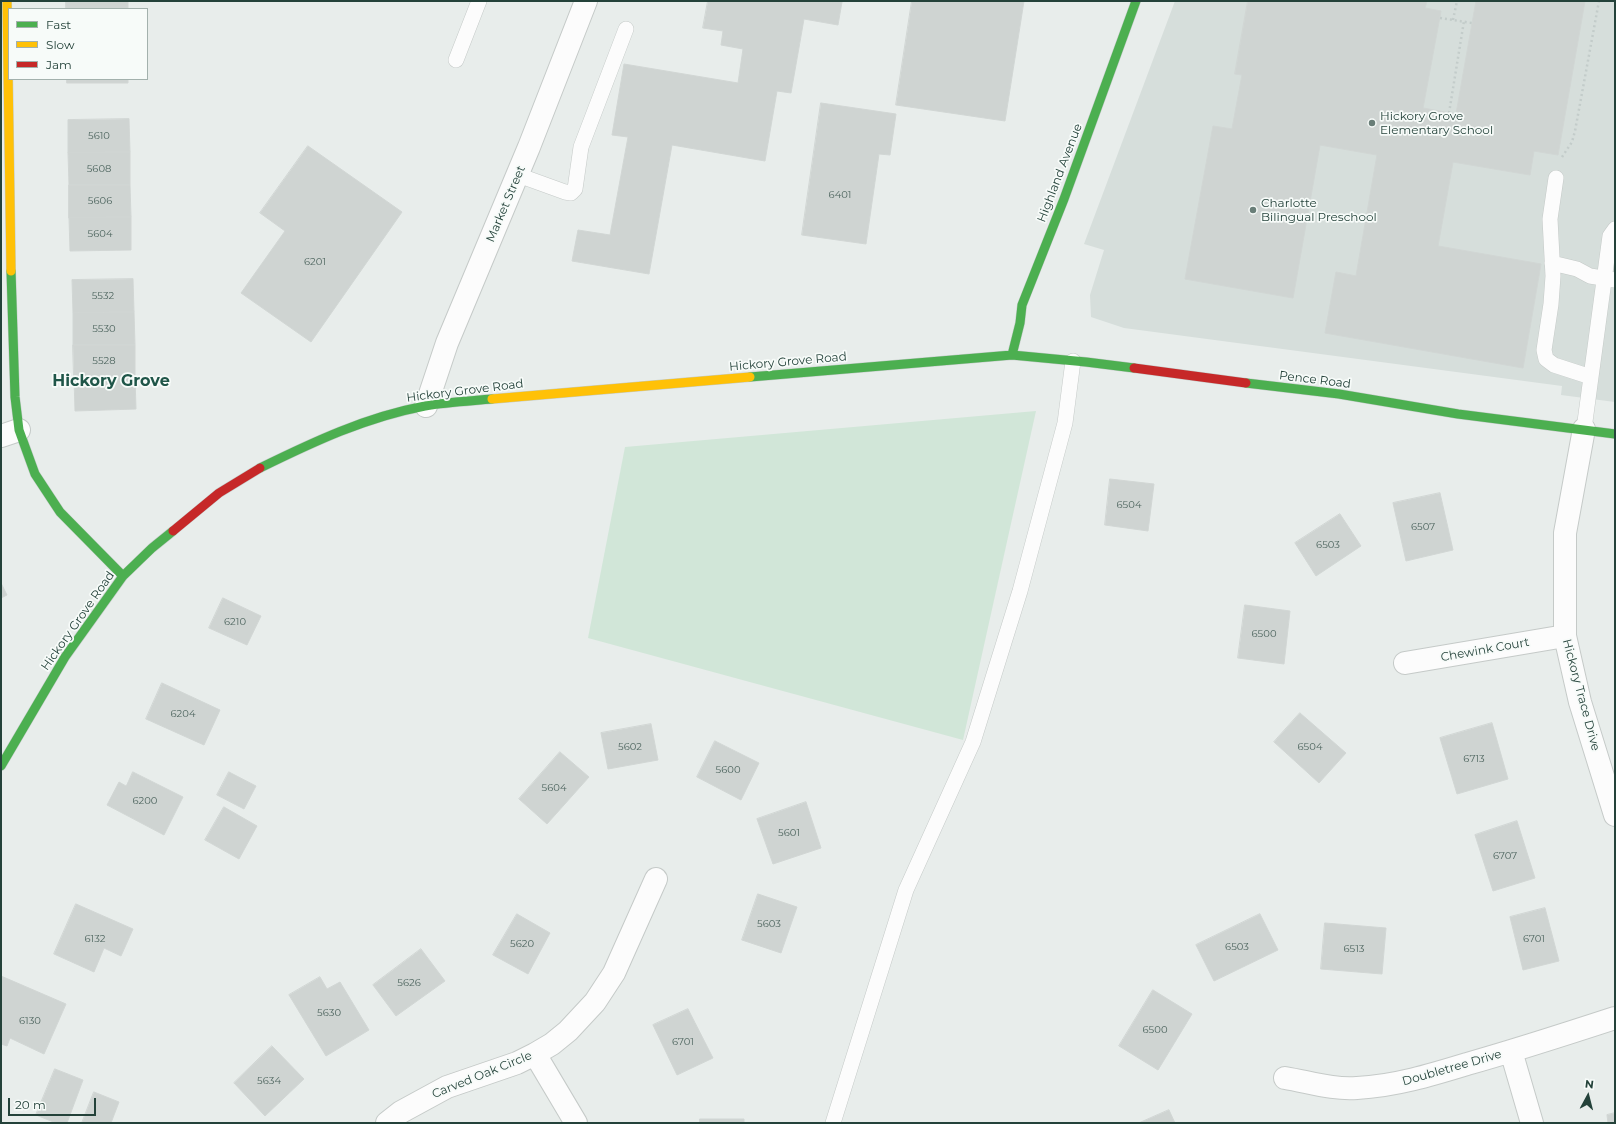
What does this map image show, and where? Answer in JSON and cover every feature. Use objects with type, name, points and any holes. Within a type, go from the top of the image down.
[{"type":"street","points":[[8,1],[5,203],[15,397],[10,433],[60,512],[123,576]]},
{"type":"street","name":"Market Street","points":[[426,406],[447,343],[518,175],[586,1]]},
{"type":"street","name":"Highland Avenue","points":[[1012,355],[1020,323],[1022,305],[1064,199],[1136,1]]},
{"type":"street","name":"Pence Road","points":[[1012,355],[1073,361],[1339,394],[1458,414],[1615,434]]},
{"type":"street","name":"Hickory Grove Road","points":[[1,766],[65,657],[123,576],[190,515],[219,493],[255,470],[326,436],[363,422],[426,406],[543,394],[1012,355]]},
{"type":"street","name":"Hickory Trace Drive","points":[[1584,429],[1565,534],[1565,636],[1580,702],[1615,815]]},
{"type":"street","name":"Chewink Court","points":[[1405,663],[1565,636]]},
{"type":"street","name":"Carved Oak Circle","points":[[387,1123],[400,1112],[447,1087],[517,1063],[535,1054],[552,1044],[568,1031],[595,1002],[614,973],[656,879]]},
{"type":"street","name":"Doubletree Drive","points":[[1285,1078],[1338,1088],[1357,1088],[1395,1084],[1511,1051],[1615,1018]]},
{"type":"street","points":[[1511,1051],[1532,1123]]},
{"type":"street","points":[[535,1054],[576,1123]]},
{"type":"lane","points":[[456,60],[479,1]]},
{"type":"lane","points":[[518,175],[565,192],[571,193],[575,189],[581,147],[626,29]]},
{"type":"lane","points":[[1556,178],[1550,219],[1552,263],[1551,304],[1544,350],[1546,360],[1554,365],[1591,377]]},
{"type":"lane","points":[[1584,429],[1591,377],[1610,279],[1610,236],[1615,229]]},
{"type":"lane","points":[[1552,263],[1566,265],[1590,276],[1610,279]]},
{"type":"lane","points":[[833,1123],[906,890],[973,742],[1020,591],[1065,423],[1073,361]]},
{"type":"path","points":[[1453,20],[1457,1]]},
{"type":"path","points":[[1556,178],[1561,159],[1572,142],[1575,131],[1599,1]]},
{"type":"path","points":[[1440,18],[1472,22]]},
{"type":"path","points":[[1449,113],[1464,22]]},
{"type":"shaded area","name":"Hickory Grove Elementary School","points":[[1175,1],[1615,1],[1615,402],[1561,395],[1562,386],[1124,328],[1091,317],[1090,295],[1104,250],[1084,244]]},
{"type":"green space","points":[[1036,411],[963,740],[588,638],[625,447]]},
{"type":"building","points":[[66,1],[128,1],[128,8],[66,8]]},
{"type":"building","points":[[708,1],[842,2],[838,25],[804,19],[791,93],[777,91],[765,161],[672,145],[649,274],[572,261],[578,230],[610,235],[628,137],[612,135],[624,64],[738,83],[743,49],[721,45],[723,31],[703,28]]},
{"type":"building","points":[[912,1],[1024,1],[1005,121],[896,105]]},
{"type":"building","name":"Charlotte Bilingual Preschool","points":[[1248,1],[1427,1],[1425,8],[1441,11],[1423,108],[1456,114],[1476,1],[1585,1],[1558,155],[1534,151],[1530,175],[1453,162],[1438,246],[1541,264],[1523,368],[1325,333],[1336,272],[1356,276],[1377,155],[1320,145],[1293,298],[1185,279],[1213,126],[1232,129],[1242,75],[1235,74]]},
{"type":"building","points":[[67,80],[128,80],[128,83],[67,83]]},
{"type":"building","points":[[821,103],[896,114],[890,155],[879,154],[866,244],[802,235]]},
{"type":"building","points":[[129,119],[130,152],[68,153],[68,120]]},
{"type":"building","points":[[308,146],[402,212],[311,342],[241,293],[285,231],[260,213]]},
{"type":"building","points":[[130,152],[130,185],[69,185],[68,153]]},
{"type":"building","points":[[69,185],[130,185],[131,217],[69,218]]},
{"type":"building","points":[[131,217],[131,250],[70,251],[69,218]]},
{"type":"building","points":[[133,279],[134,312],[73,313],[72,280]]},
{"type":"building","points":[[134,312],[135,345],[73,345],[73,313]]},
{"type":"building","points":[[73,345],[135,345],[135,377],[74,378]]},
{"type":"building","points":[[135,377],[136,409],[75,411],[74,378]]},
{"type":"building","points":[[1110,479],[1154,484],[1148,531],[1105,525]]},
{"type":"building","points":[[1440,493],[1453,550],[1406,561],[1393,503]]},
{"type":"building","points":[[1340,514],[1361,546],[1316,576],[1295,543]]},
{"type":"building","points":[[1,583],[7,595],[1,598]]},
{"type":"building","points":[[223,598],[261,616],[247,645],[209,628]]},
{"type":"building","points":[[1245,605],[1290,611],[1284,664],[1238,658]]},
{"type":"building","points":[[162,683],[220,710],[204,745],[146,719]]},
{"type":"building","points":[[1300,713],[1346,753],[1319,783],[1274,742]]},
{"type":"building","points":[[1492,723],[1508,779],[1457,794],[1440,738]]},
{"type":"building","points":[[651,724],[658,760],[608,769],[601,733]]},
{"type":"building","points":[[715,741],[759,763],[741,800],[697,777]]},
{"type":"building","points":[[560,752],[589,777],[547,824],[519,799]]},
{"type":"building","points":[[133,772],[183,797],[164,835],[107,805],[119,782],[126,786]]},
{"type":"building","points":[[229,772],[256,786],[244,809],[217,795]]},
{"type":"building","points":[[806,802],[821,848],[773,864],[757,819]]},
{"type":"building","points":[[224,807],[257,826],[239,859],[205,840]]},
{"type":"building","points":[[1517,821],[1535,878],[1493,891],[1475,835]]},
{"type":"building","points":[[758,894],[797,907],[781,953],[742,940]]},
{"type":"building","points":[[76,904],[133,929],[121,956],[104,948],[94,972],[54,954]]},
{"type":"building","points":[[1545,908],[1559,961],[1523,970],[1510,917]]},
{"type":"building","points":[[517,914],[550,933],[528,974],[493,955]]},
{"type":"building","points":[[1260,914],[1278,950],[1214,981],[1196,945]]},
{"type":"building","points":[[1325,923],[1386,928],[1382,974],[1321,969]]},
{"type":"building","points":[[421,949],[445,981],[396,1016],[373,985]]},
{"type":"building","points":[[1,976],[66,1004],[44,1054],[10,1038],[7,1046],[1,1044]]},
{"type":"building","points":[[320,977],[327,989],[340,982],[369,1030],[326,1056],[289,995]]},
{"type":"building","points":[[1153,990],[1192,1014],[1158,1070],[1119,1046]]},
{"type":"building","points":[[688,1009],[713,1058],[677,1075],[653,1025]]},
{"type":"building","points":[[272,1046],[304,1079],[265,1116],[234,1083]]},
{"type":"building","points":[[55,1069],[83,1080],[67,1123],[56,1123],[36,1115]]},
{"type":"building","points":[[94,1092],[119,1102],[111,1123],[82,1123]]},
{"type":"building","points":[[1169,1110],[1175,1123],[1139,1123]]},
{"type":"building","points":[[1615,1113],[1615,1123],[1608,1123],[1607,1115]]},
{"type":"building","points":[[700,1119],[744,1119],[744,1123],[700,1123]]},
{"type":"traffic: fast","points":[[1012,355],[1020,323],[1022,305],[1064,199],[1136,1]]},
{"type":"traffic: fast","points":[[11,271],[15,397],[19,430],[35,474],[60,512],[123,576]]},
{"type":"traffic: fast","points":[[750,377],[1012,355],[1134,368]]},
{"type":"traffic: fast","points":[[1246,383],[1339,394],[1458,414],[1615,434]]},
{"type":"traffic: fast","points":[[260,468],[340,431],[382,417],[425,406],[492,399]]},
{"type":"traffic: fast","points":[[1,766],[65,657],[123,576],[152,548],[173,531]]},
{"type":"traffic: slow","points":[[7,1],[8,68]]},
{"type":"traffic: slow","points":[[8,80],[11,271]]},
{"type":"traffic: slow","points":[[492,399],[750,377]]},
{"type":"traffic: jam","points":[[1134,368],[1246,383]]},
{"type":"traffic: jam","points":[[173,531],[219,493],[260,468]]},
{"type":"place","name":"Hickory Grove Elementary School","points":[[1372,123]]},
{"type":"place","name":"Charlotte Bilingual Preschool","points":[[1253,210]]},
{"type":"district","name":"Hickory Grove","points":[[111,381]]}]
